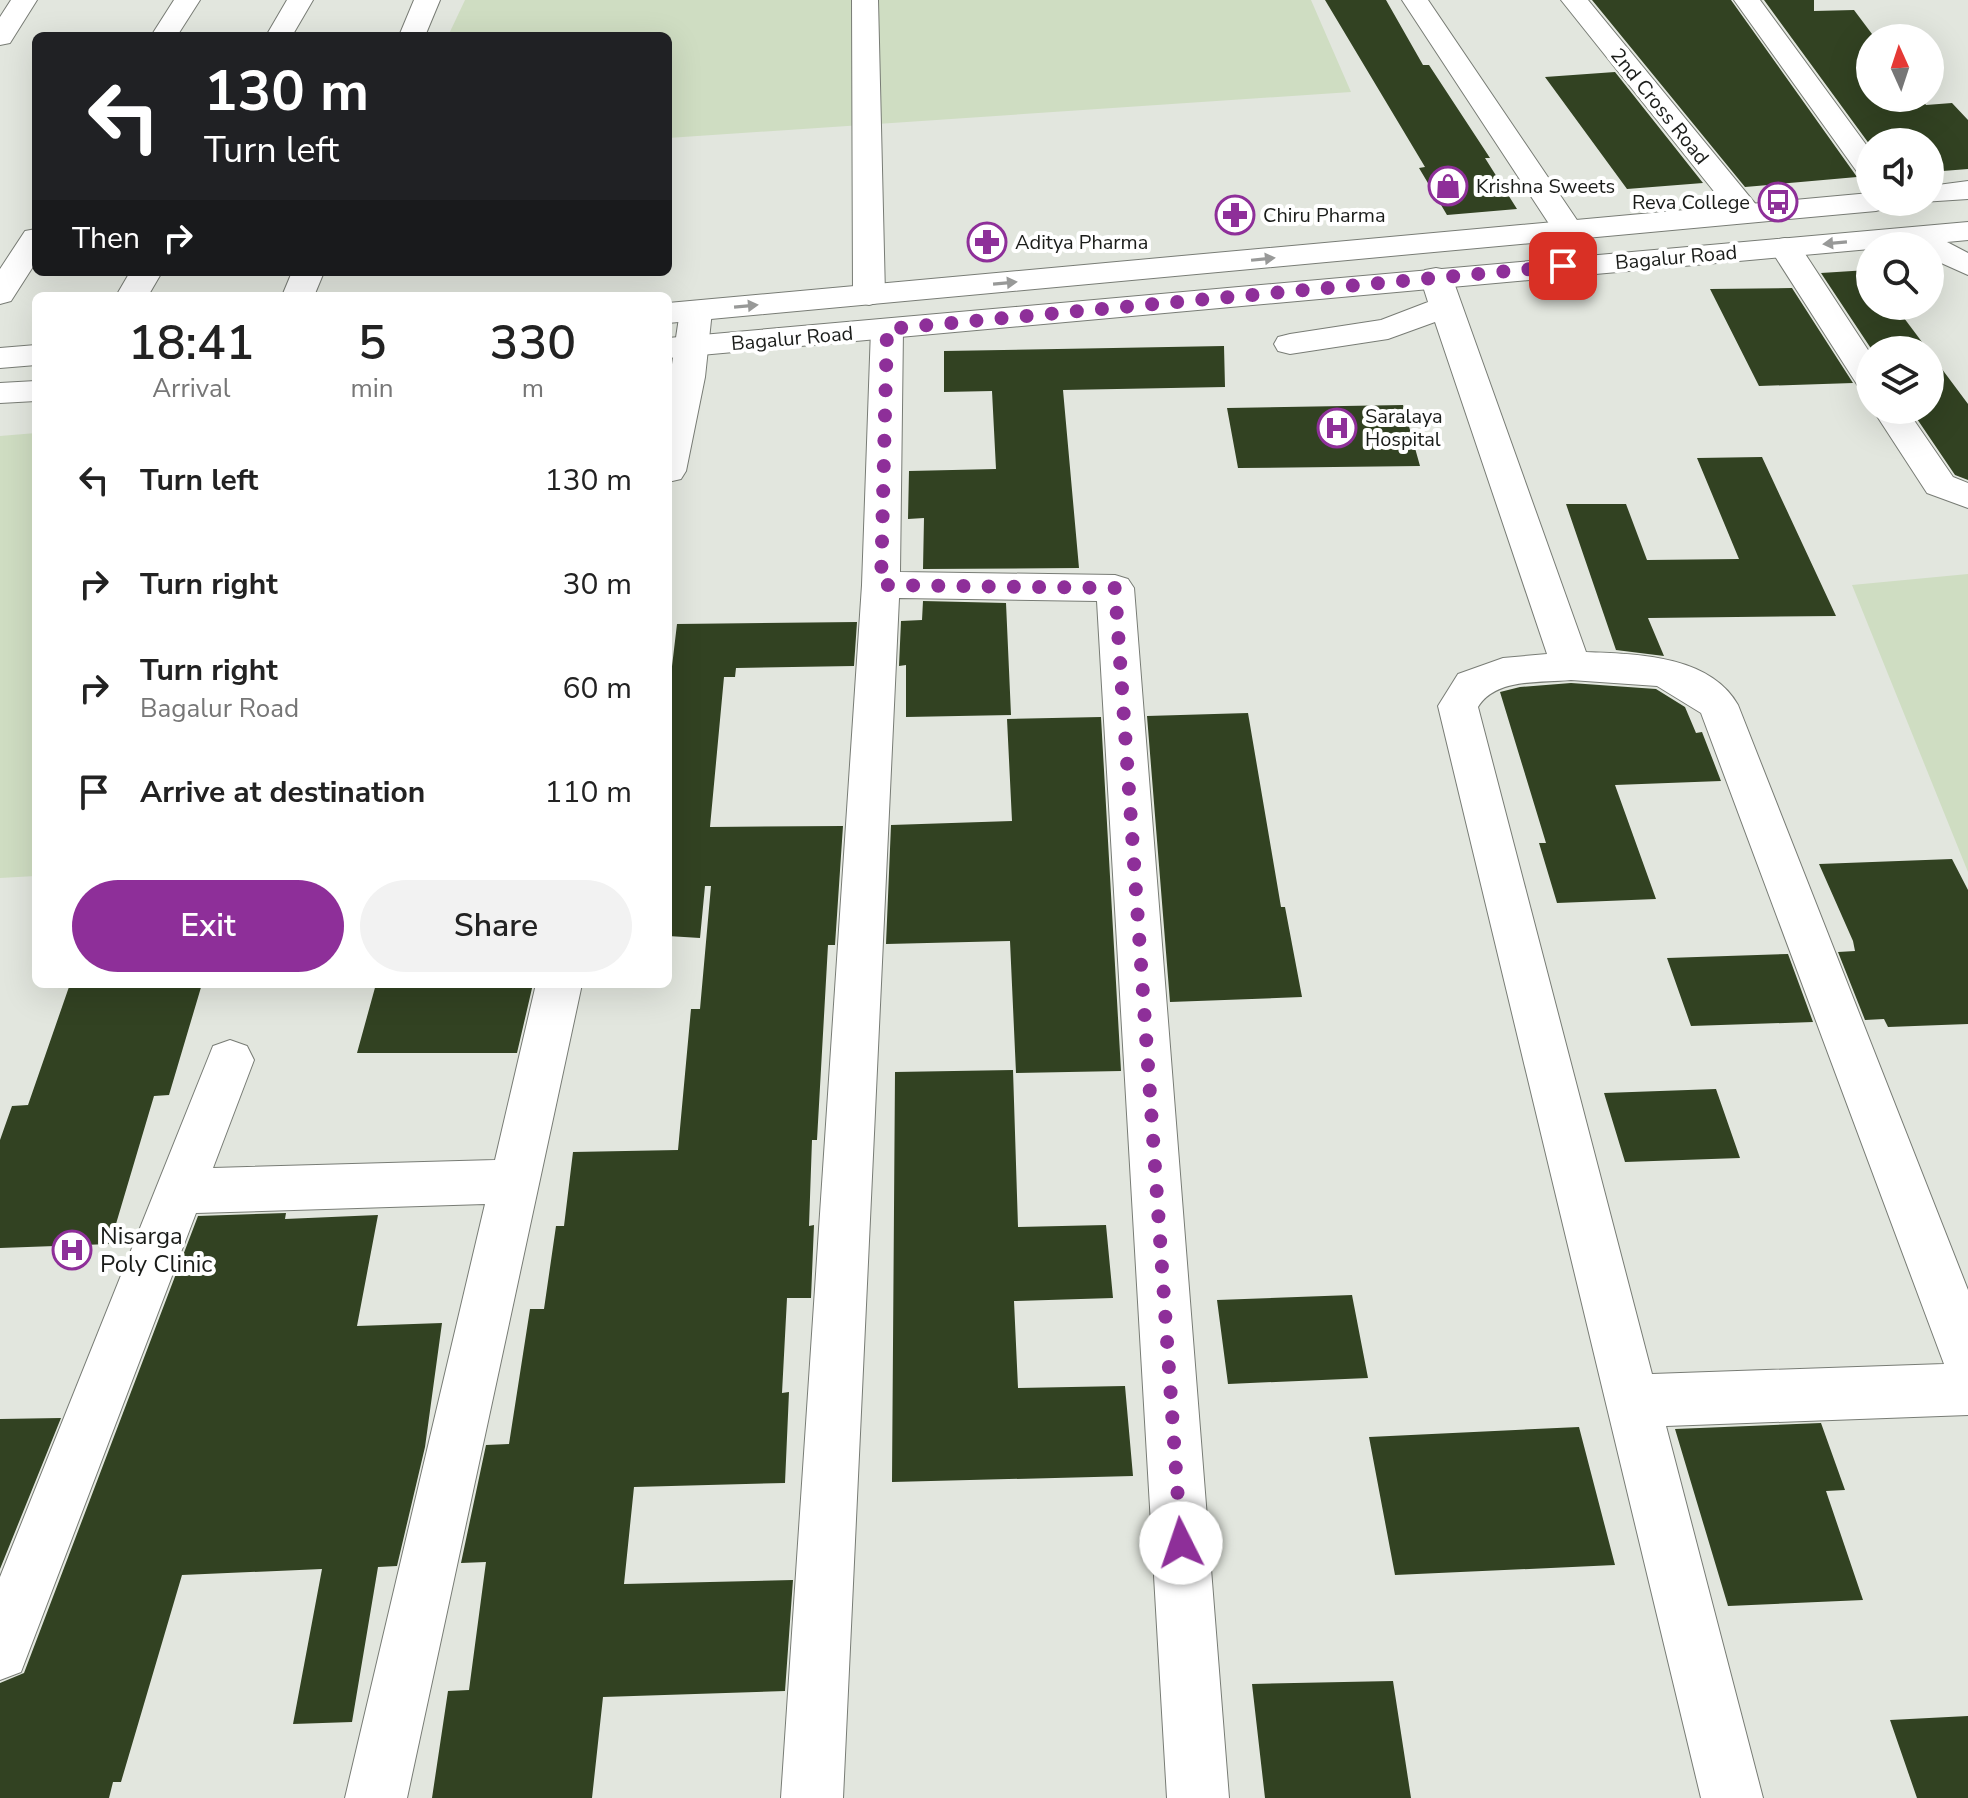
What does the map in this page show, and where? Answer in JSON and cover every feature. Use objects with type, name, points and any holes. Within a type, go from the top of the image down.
[{"type":"street","points":[[0,37],[24,0]]},
{"type":"street","points":[[167,32],[187,0]]},
{"type":"street","points":[[281,32],[300,0]]},
{"type":"street","points":[[414,32],[427,0]]},
{"type":"street","points":[[812,1798],[881,585],[878,312],[865,0]]},
{"type":"street","points":[[1415,0],[1568,229]]},
{"type":"street","name":"2nd Cross Road","points":[[1574,0],[1747,213]]},
{"type":"street","points":[[1747,0],[1856,149]]},
{"type":"street","points":[[1944,192],[1968,217]]},
{"type":"street","name":"Bagalur Road","points":[[679,347],[878,312],[1568,229],[1856,204]]},
{"type":"street","points":[[1891,216],[1907,232]]},
{"type":"street","name":"Bagalur Road","points":[[1944,234],[1968,231]]},
{"type":"street","name":"Bagalur Road","points":[[682,312],[878,312],[1441,291],[1785,247],[1856,241]]},
{"type":"street","points":[[0,294],[32,244]]},
{"type":"street","points":[[1785,247],[1856,357]]},
{"type":"street","points":[[1944,254],[1968,266]]},
{"type":"street","points":[[1290,344],[1360,336],[1413,321],[1441,291],[1571,666]]},
{"type":"street","points":[[672,452],[688,377],[679,347],[682,312]]},
{"type":"street","points":[[0,358],[32,355]]},
{"type":"street","points":[[0,393],[32,391]]},
{"type":"street","points":[[1899,424],[1940,485],[1968,496]]},
{"type":"street","points":[[881,585],[1115,588],[1198,1798]]},
{"type":"street","points":[[1732,1798],[1458,706],[1472,684],[1503,672],[1571,666],[1650,669],[1695,684],[1718,705],[1968,1358]]},
{"type":"street","points":[[376,1798],[558,988]]},
{"type":"street","points":[[0,1651],[230,1060]]},
{"type":"street","points":[[178,1191],[517,1181]]},
{"type":"street","points":[[1634,1401],[1968,1389]]},
{"type":"green space","points":[[465,0],[1311,0],[1351,92],[672,138],[672,32],[450,32]]},
{"type":"green space","points":[[32,433],[32,876],[0,878],[0,436]]},
{"type":"green space","points":[[1968,574],[1968,872],[1852,585]]},
{"type":"building","points":[[1325,0],[1386,0],[1423,65],[1429,65],[1490,158],[1485,158],[1517,209],[1447,215],[1419,168],[1425,167]]},
{"type":"building","points":[[1592,0],[1731,0],[1856,176],[1745,187]]},
{"type":"building","points":[[1764,0],[1814,0],[1814,11],[1854,10],[1864,24],[1856,24],[1856,112],[1944,112],[1944,104],[1952,103],[1968,120],[1968,169],[1944,171],[1944,128],[1858,128]]},
{"type":"building","points":[[1615,72],[1703,183],[1627,189],[1545,77]]},
{"type":"building","points":[[1856,271],[1856,320],[1906,320],[1918,336],[1863,336],[1821,273]]},
{"type":"building","points":[[1792,288],[1853,383],[1759,386],[1710,289]]},
{"type":"building","points":[[1224,346],[1225,387],[1063,390],[1079,568],[923,569],[924,518],[908,519],[909,471],[996,469],[992,391],[944,392],[944,351]]},
{"type":"building","points":[[1944,372],[1968,404],[1968,480],[1955,475],[1920,424],[1944,424]]},
{"type":"building","points":[[1403,405],[1420,466],[1238,468],[1227,408]]},
{"type":"building","points":[[1762,457],[1836,616],[1648,618],[1664,656],[1616,650],[1566,504],[1626,504],[1647,560],[1739,559],[1697,458]]},
{"type":"building","points":[[923,601],[1006,603],[1011,715],[906,717],[906,665],[899,666],[901,621],[922,620]]},
{"type":"building","points":[[857,622],[854,666],[736,668],[735,677],[724,677],[710,827],[843,826],[835,945],[828,945],[817,1140],[812,1140],[809,1226],[814,1225],[811,1298],[787,1298],[782,1393],[789,1392],[785,1483],[634,1487],[624,1584],[793,1580],[785,1691],[603,1697],[592,1798],[432,1798],[448,1691],[469,1690],[486,1562],[461,1563],[486,1445],[509,1444],[530,1309],[544,1309],[556,1226],[564,1226],[573,1152],[678,1150],[691,1009],[700,1009],[711,886],[705,886],[700,938],[672,936],[672,666],[677,624]]},
{"type":"building","points":[[1571,683],[1656,689],[1685,707],[1696,733],[1702,732],[1721,781],[1615,785],[1656,899],[1557,903],[1539,843],[1546,843],[1500,692],[1520,687]]},
{"type":"building","points":[[1248,713],[1281,907],[1285,907],[1302,997],[1170,1002],[1147,716]]},
{"type":"building","points":[[1101,717],[1121,1071],[1016,1073],[1010,941],[886,944],[891,825],[1012,821],[1007,719]]},
{"type":"building","points":[[1952,859],[1968,890],[1968,1024],[1888,1027],[1884,1019],[1865,1020],[1838,952],[1855,951],[1853,941],[1819,864]]},
{"type":"building","points":[[1788,954],[1813,1022],[1691,1026],[1667,958]]},
{"type":"building","points":[[69,988],[201,988],[169,1095],[154,1096],[110,1244],[0,1248],[0,1140],[12,1106],[28,1105]]},
{"type":"building","points":[[375,988],[532,988],[517,1053],[357,1053]]},
{"type":"building","points":[[1013,1070],[1018,1227],[1106,1225],[1113,1298],[1014,1301],[1018,1388],[1125,1386],[1133,1476],[892,1482],[895,1072]]},
{"type":"building","points":[[1716,1089],[1740,1158],[1625,1162],[1604,1093]]},
{"type":"building","points":[[286,1213],[285,1219],[378,1215],[357,1326],[442,1323],[425,1447],[397,1566],[378,1567],[352,1722],[293,1724],[322,1569],[182,1575],[121,1782],[113,1782],[109,1798],[0,1798],[0,1683],[24,1673],[198,1216]]},
{"type":"building","points":[[1352,1295],[1368,1378],[1228,1384],[1217,1300]]},
{"type":"building","points":[[61,1418],[0,1569],[0,1419]]},
{"type":"building","points":[[1821,1423],[1845,1490],[1826,1491],[1863,1600],[1728,1606],[1675,1429]]},
{"type":"building","points":[[1579,1427],[1615,1565],[1395,1575],[1369,1437]]},
{"type":"building","points":[[1393,1681],[1411,1798],[1265,1798],[1252,1684]]},
{"type":"building","points":[[1968,1716],[1968,1798],[1917,1798],[1890,1720]]},
{"type":"place","name":"Krishna Sweets","points":[[1448,186]]},
{"type":"place","name":"Reva College","points":[[1778,202]]},
{"type":"place","name":"Chiru Pharma","points":[[1235,215]]},
{"type":"place","name":"Aditya Pharma","points":[[987,242]]},
{"type":"place","name":"Saralaya Hospital","points":[[1337,428]]},
{"type":"place","name":"Nisarga Poly Clinic","points":[[72,1250]]},
{"type":"route","points":[[1181,1543],[1115,588],[881,585],[887,329],[1221,295],[1563,266]]}]
